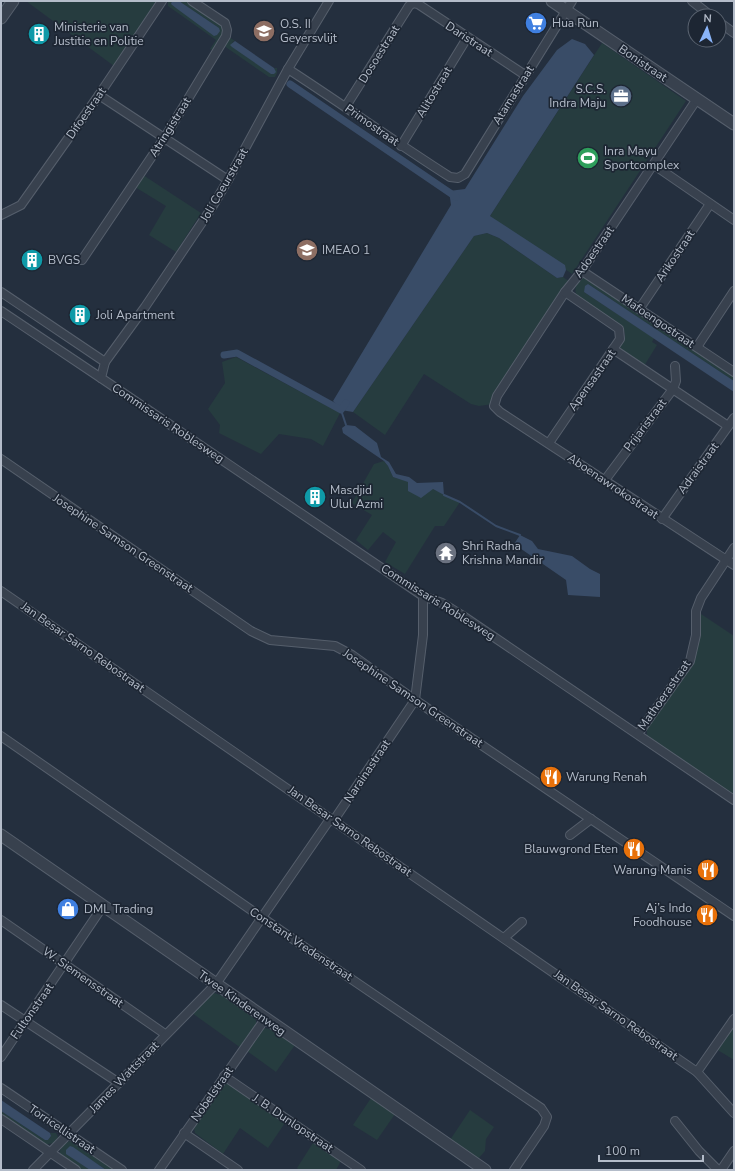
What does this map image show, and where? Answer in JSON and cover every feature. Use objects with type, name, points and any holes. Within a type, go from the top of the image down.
[{"type":"street","points":[[1,18],[13,1]]},
{"type":"street","name":"Difoestraat","points":[[1,215],[21,204],[99,95],[162,1]]},
{"type":"street","name":"Atringistraat","points":[[82,260],[165,137],[226,36],[227,30],[225,23],[192,1]]},
{"type":"street","name":"Joli Coeurstraat","points":[[105,362],[174,265],[228,180],[288,69],[329,1]]},
{"type":"street","name":"Bonistraat","points":[[552,1],[569,6],[734,124]]},
{"type":"street","points":[[692,1],[701,8]]},
{"type":"street","name":"Daristraat","points":[[413,3],[418,4],[467,38],[525,75]]},
{"type":"street","name":"Dosoestraat","points":[[346,106],[409,6],[413,3]]},
{"type":"street","name":"Atamastraat","points":[[458,178],[465,174],[569,6]]},
{"type":"street","name":"Alitostraat","points":[[401,146],[467,38]]},
{"type":"street","name":"Primostraat","points":[[288,69],[346,106],[401,146],[450,177],[458,178]]},
{"type":"street","points":[[99,95],[165,137],[228,180]]},
{"type":"street","name":"Adoestraat","points":[[494,406],[497,396],[565,292],[582,271],[697,99]]},
{"type":"street","points":[[654,165],[734,220]]},
{"type":"street","name":"Arikostraat","points":[[640,308],[710,204]]},
{"type":"street","name":"Mafoengostraat","points":[[582,271],[640,308],[734,372]]},
{"type":"street","points":[[697,347],[734,291]]},
{"type":"street","points":[[1,292],[105,362]]},
{"type":"street","name":"Apensastraat","points":[[549,443],[620,338],[619,329],[565,292]]},
{"type":"street","name":"Commissaris Roblesweg","points":[[1,311],[423,596],[442,603],[463,616],[734,800]]},
{"type":"street","points":[[613,349],[728,426]]},
{"type":"street","name":"Commissaris Roblesweg","points":[[101,378],[105,362]]},
{"type":"street","name":"Prijaristraat","points":[[605,480],[672,388],[676,381],[675,366]]},
{"type":"street","name":"Aboenawrokostraat","points":[[494,406],[500,412],[734,565]]},
{"type":"street","name":"Adraistraat","points":[[662,519],[734,418]]},
{"type":"street","name":"Josephine Samson Greenstraat","points":[[1,459],[250,631],[270,640],[335,646],[352,655],[415,700],[734,916]]},
{"type":"street","name":"Mathoerastraat","points":[[638,734],[690,661],[696,635],[696,611],[701,598],[734,548]]},
{"type":"street","name":"Jan Besar Sarno Rebostraat","points":[[1,591],[698,1072],[734,1113]]},
{"type":"street","name":"Narainastraat","points":[[216,984],[328,822],[334,820],[415,700],[423,635],[423,596]]},
{"type":"street","name":"Constant Vredenstraat","points":[[1,736],[263,918],[541,1108],[547,1117],[544,1126],[514,1170]]},
{"type":"street","points":[[570,835],[591,819]]},
{"type":"street","name":"Twee Kinderenweg","points":[[1,835],[485,1170]]},
{"type":"street","name":"Fultonstraat","points":[[1,1057],[103,906]]},
{"type":"street","name":"W. Siemensstraat","points":[[1,920],[64,965],[166,1034]]},
{"type":"street","points":[[504,938],[522,922]]},
{"type":"street","name":"James Wattstraat","points":[[33,1170],[216,984]]},
{"type":"street","points":[[1,1005],[24,1022],[119,1083]]},
{"type":"street","name":"Nobelstraat","points":[[159,1170],[265,1019]]},
{"type":"street","points":[[698,1072],[734,1019]]},
{"type":"street","name":"J. B. Dunlopstraat","points":[[224,1076],[361,1170]]},
{"type":"street","name":"Torricellistraat","points":[[1,1088],[122,1170]]},
{"type":"street","points":[[1,1119],[76,1170]]},
{"type":"street","points":[[675,1121],[699,1151],[718,1170]]},
{"type":"street","points":[[184,1133],[238,1170]]},
{"type":"street","points":[[721,1170],[734,1151]]},
{"type":"green space","points":[[26,1],[156,1],[114,66]]},
{"type":"green space","points":[[168,1],[172,1],[171,4],[219,28],[179,1],[187,1],[222,24],[224,35],[214,51],[210,49],[216,40],[168,6]]},
{"type":"green space","points":[[229,37],[235,41],[232,42],[275,72],[274,68],[277,68],[275,77],[269,77],[227,48],[224,45]]},
{"type":"green space","name":"Inra Mayu Sportcomplex","points":[[602,43],[686,101],[572,274],[490,216]]},
{"type":"green space","points":[[143,175],[201,213],[176,252],[149,235],[166,206],[135,187]]},
{"type":"green space","points":[[487,233],[499,238],[557,278],[563,277],[570,282],[495,391],[493,404],[479,406],[471,404],[424,374],[385,435],[353,412],[474,236]]},
{"type":"green space","points":[[584,277],[734,375],[734,381],[588,284],[584,292],[654,338],[652,342],[657,345],[644,366],[620,349],[625,335],[623,327],[578,297],[576,292],[577,283],[580,278]]},
{"type":"green space","points":[[236,357],[340,413],[323,446],[311,439],[279,434],[261,454],[219,433],[220,425],[208,409],[225,383],[222,362]]},
{"type":"green space","points":[[384,461],[393,477],[433,489],[460,502],[444,526],[435,526],[405,574],[385,562],[396,542],[383,532],[368,550],[356,540],[372,515],[352,503],[374,464]]},
{"type":"green space","points":[[701,614],[734,636],[734,797],[647,736],[647,726],[694,659]]},
{"type":"green space","points":[[214,993],[224,996],[256,1020],[256,1028],[241,1048],[192,1013],[210,995]]},
{"type":"green space","points":[[731,1027],[734,1029],[734,1060],[716,1049]]},
{"type":"green space","points":[[264,1028],[273,1030],[295,1045],[276,1072],[247,1051]]},
{"type":"green space","points":[[228,1083],[285,1123],[268,1148],[240,1128],[223,1154],[195,1133],[194,1127],[221,1087]]},
{"type":"green space","points":[[371,1098],[395,1114],[377,1140],[353,1125]]},
{"type":"green space","points":[[470,1110],[494,1127],[486,1139],[485,1151],[478,1159],[450,1140]]},
{"type":"green space","points":[[1,1111],[45,1140],[48,1140],[51,1136],[50,1133],[56,1133],[58,1137],[54,1143],[43,1145],[1,1116]]},
{"type":"green space","points":[[70,1141],[76,1143],[115,1170],[106,1170],[70,1146],[67,1154],[90,1170],[82,1170],[60,1155],[62,1146]]},
{"type":"green space","points":[[313,1143],[341,1161],[336,1170],[299,1170],[297,1168]]},
{"type":"water","points":[[172,1],[179,1],[219,28],[220,31],[214,36],[171,4]]},
{"type":"water","points":[[572,39],[585,44],[594,55],[490,216],[565,265],[566,270],[563,277],[557,278],[499,238],[487,233],[474,236],[353,412],[341,410],[333,401],[451,205],[449,191],[465,189],[523,96],[557,50]]},
{"type":"water","points":[[235,41],[274,68],[276,72],[271,74],[232,47],[230,45]]},
{"type":"water","points":[[588,284],[734,381],[734,392],[584,292],[585,286]]},
{"type":"water","points":[[346,425],[355,426],[377,443],[381,457],[389,462],[396,474],[409,477],[417,483],[443,482],[444,495],[433,489],[421,498],[408,491],[408,482],[393,477],[384,461],[343,433],[342,428]]},
{"type":"water","points":[[520,535],[532,541],[538,549],[572,556],[590,569],[600,574],[600,597],[568,595],[566,580],[514,544]]},
{"type":"water","points":[[1,1100],[50,1133],[51,1136],[48,1140],[45,1140],[1,1111]]},
{"type":"water","points":[[70,1146],[106,1170],[90,1170],[66,1154],[66,1150]]},
{"type":"waterway","points":[[290,84],[456,197]]},
{"type":"waterway","points":[[224,355],[237,353],[341,410],[346,403]]},
{"type":"waterway","points":[[341,410],[346,425]]},
{"type":"waterway","points":[[444,495],[460,502],[496,526],[520,535]]},
{"type":"place","name":"Hua Run","points":[[536,23]]},
{"type":"place","name":"O.S. II Geyersvlijt","points":[[264,31]]},
{"type":"place","name":"Ministerie van Justitie en Politie","points":[[39,34]]},
{"type":"place","name":"S.C.S. Indra Maju","points":[[621,96]]},
{"type":"place","name":"Inra Mayu Sportcomplex","points":[[588,158]]},
{"type":"place","name":"IMEAO 1","points":[[307,250]]},
{"type":"place","name":"BVGS","points":[[32,260]]},
{"type":"place","name":"Joli Apartment","points":[[80,315]]},
{"type":"place","name":"Masdjid Ulul Azmi","points":[[315,497]]},
{"type":"place","name":"Shri Radha Krishna Mandir","points":[[446,553]]},
{"type":"place","name":"Warung Renah","points":[[551,777]]},
{"type":"place","name":"Blauwgrond Eten","points":[[634,849]]},
{"type":"place","name":"Warung Manis","points":[[708,870]]},
{"type":"place","name":"DML Trading","points":[[68,909]]},
{"type":"place","name":"Aj’s Indo Foodhouse","points":[[707,915]]}]
